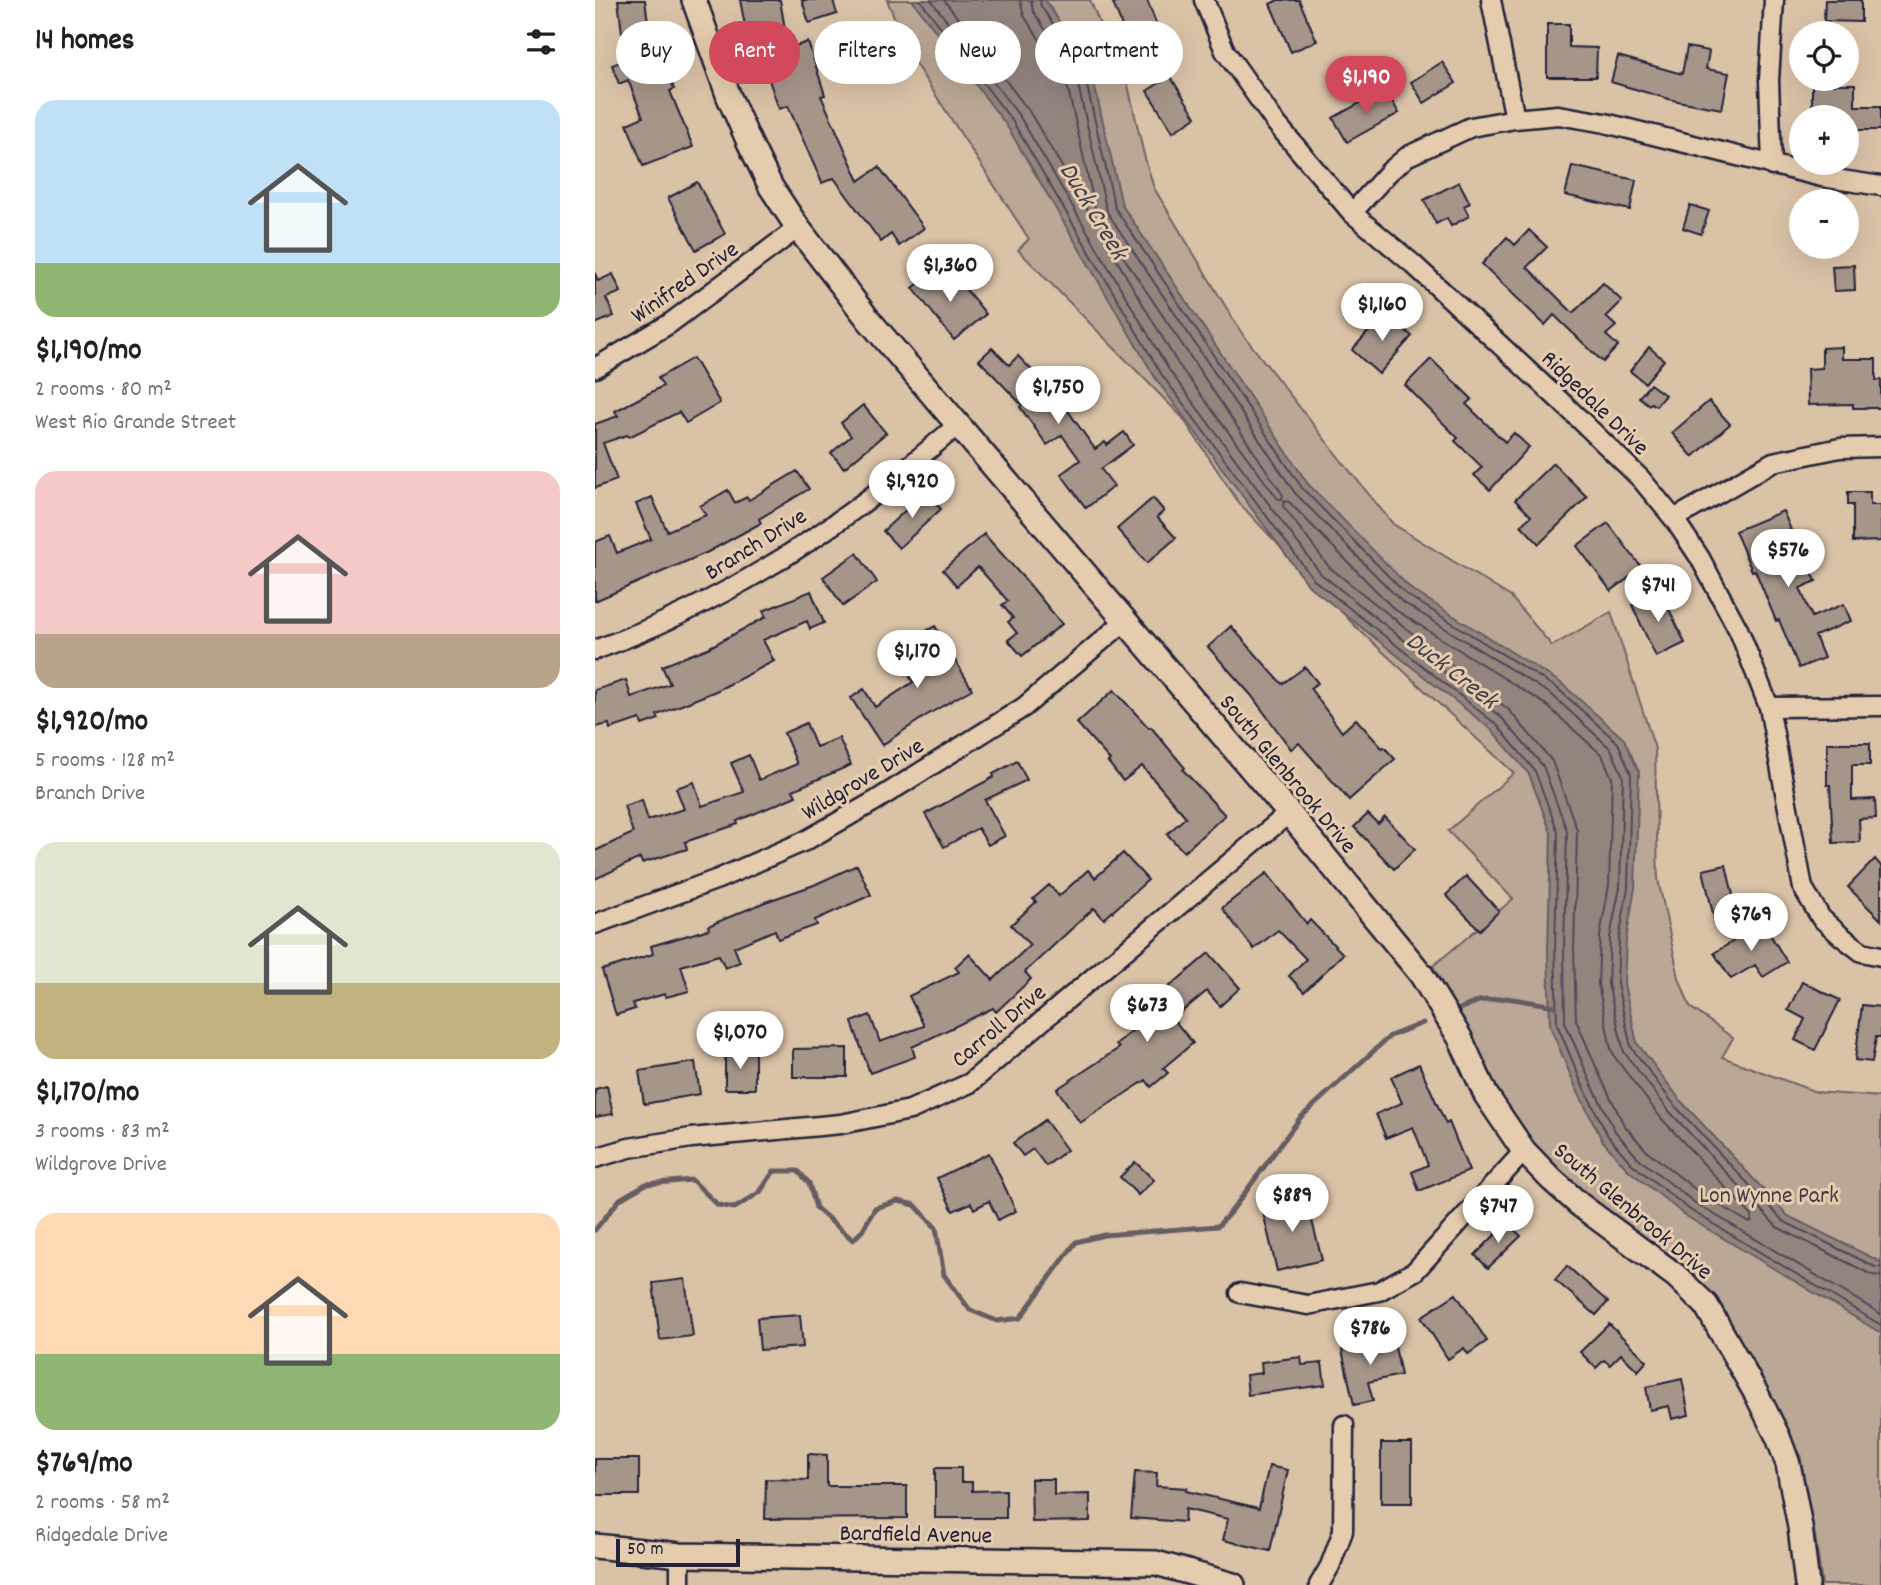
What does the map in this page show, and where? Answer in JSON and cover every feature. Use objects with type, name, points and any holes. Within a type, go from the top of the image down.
[{"type":"street","name":"South Glenbrook Drive","points":[[694,0],[729,97],[771,187],[798,228],[868,319],[1289,813],[1421,974],[1459,1038],[1486,1095],[1524,1151],[1580,1205],[1667,1269],[1706,1305],[1779,1437],[1789,1464],[1807,1585]]},
{"type":"street","name":"Ridgedale Drive","points":[[1204,0],[1225,51],[1275,122],[1352,213],[1413,264],[1568,408],[1641,479],[1674,519],[1700,558],[1739,631],[1769,707],[1803,888],[1821,918],[1841,936],[1862,952],[1881,956]]},
{"type":"street","points":[[1491,0],[1515,119]]},
{"type":"street","points":[[1772,166],[1769,80],[1774,0]]},
{"type":"street","points":[[1352,213],[1390,171],[1408,156],[1471,127],[1558,115],[1605,123],[1822,177],[1881,186]]},
{"type":"street","name":"Winifred Drive","points":[[595,368],[669,324],[798,228]]},
{"type":"street","name":"Branch Drive","points":[[595,650],[676,617],[757,573],[870,497],[958,425]]},
{"type":"street","points":[[1674,519],[1773,462],[1840,448],[1881,447]]},
{"type":"street","name":"Wildgrove Drive","points":[[595,923],[718,879],[805,841],[875,801],[1024,707],[1125,621]]},
{"type":"street","points":[[1769,707],[1881,706]]},
{"type":"street","name":"Carroll Drive","points":[[595,1158],[629,1148],[691,1138],[855,1121],[910,1110],[970,1083],[1289,813]]},
{"type":"street","points":[[1240,1293],[1308,1305],[1379,1291],[1415,1271],[1524,1151]]},
{"type":"street","points":[[1319,1585],[1330,1566],[1343,1531],[1344,1425]]},
{"type":"street","name":"Bardfield Avenue","points":[[595,1546],[680,1555],[1156,1563],[1233,1585]]},
{"type":"street","points":[[680,1555],[680,1585]]},
{"type":"green space","name":"Lon Wynne Park","points":[[887,0],[1090,0],[1099,21],[1035,21],[1035,84],[1128,84],[1154,188],[1241,332],[1393,524],[1511,597],[1552,646],[1611,612],[1655,749],[1658,879],[1679,978],[1690,1007],[1733,1038],[1722,1057],[1816,1092],[1881,1097],[1881,1585],[1822,1585],[1800,1455],[1758,1374],[1715,1301],[1672,1256],[1615,1219],[1528,1147],[1433,966],[1513,899],[1448,831],[1514,773],[1356,627],[1239,503],[1182,417],[1018,250],[1029,239],[921,72],[921,21],[896,21]]},
{"type":"water","name":"Duck Creek","points":[[912,0],[1045,0],[1059,21],[1035,21],[1035,84],[1094,84],[1122,205],[1308,484],[1412,590],[1561,683],[1624,739],[1639,772],[1635,888],[1626,940],[1624,984],[1637,1043],[1681,1101],[1788,1216],[1881,1262],[1881,1333],[1686,1216],[1627,1169],[1602,1140],[1550,1026],[1548,949],[1551,833],[1529,774],[1492,730],[1309,586],[1156,379],[1007,126],[975,84],[1021,84],[1021,21],[935,21],[935,31]]},
{"type":"building","points":[[618,0],[645,0],[648,21],[621,21]]},
{"type":"building","points":[[740,0],[780,0],[784,21],[744,21]]},
{"type":"building","points":[[802,0],[833,0],[837,14],[809,23]]},
{"type":"building","points":[[1122,0],[1147,0],[1155,21],[1120,21],[1113,3]]},
{"type":"building","points":[[1278,0],[1299,0],[1317,41],[1291,52],[1270,4]]},
{"type":"building","points":[[1825,0],[1861,0],[1861,22],[1824,21]]},
{"type":"building","points":[[1547,24],[1569,24],[1569,47],[1597,48],[1596,77],[1547,77]]},
{"type":"building","points":[[808,42],[814,61],[814,84],[821,84],[825,95],[821,96],[859,181],[879,167],[924,228],[899,246],[891,234],[881,242],[834,178],[822,183],[788,106],[779,109],[770,84],[800,84],[800,45]]},
{"type":"building","points":[[1687,47],[1709,51],[1706,69],[1729,73],[1722,109],[1672,100],[1611,82],[1618,56],[1682,74]]},
{"type":"building","points":[[1442,62],[1456,83],[1424,103],[1411,82]]},
{"type":"building","points":[[630,84],[672,84],[674,89],[670,91],[693,147],[643,166],[627,124],[643,117]]},
{"type":"building","points":[[1158,84],[1175,84],[1196,117],[1173,132],[1147,91]]},
{"type":"building","points":[[1385,89],[1399,113],[1347,142],[1333,118]]},
{"type":"building","points":[[1812,91],[1855,91],[1855,105],[1812,105]]},
{"type":"building","points":[[1859,106],[1881,106],[1881,130],[1859,130]]},
{"type":"building","points":[[1572,166],[1636,180],[1630,210],[1565,195]]},
{"type":"building","points":[[697,182],[725,234],[696,250],[668,198]]},
{"type":"building","points":[[1459,182],[1470,203],[1464,206],[1469,216],[1451,226],[1447,218],[1436,224],[1424,200]]},
{"type":"building","points":[[1690,205],[1709,211],[1701,234],[1683,228]]},
{"type":"building","points":[[1529,230],[1547,247],[1527,267],[1573,313],[1603,283],[1622,301],[1606,317],[1616,326],[1606,335],[1618,346],[1603,362],[1554,315],[1545,325],[1482,264],[1507,237],[1515,245]]},
{"type":"building","points":[[1854,265],[1855,290],[1834,291],[1832,266]]},
{"type":"building","points":[[952,272],[986,314],[954,340],[913,288],[929,275],[936,284]]},
{"type":"building","points":[[595,273],[598,281],[613,274],[621,292],[606,298],[614,316],[595,324]]},
{"type":"building","points":[[1385,313],[1412,336],[1379,374],[1352,350]]},
{"type":"building","points":[[1649,347],[1664,360],[1645,383],[1630,371]]},
{"type":"building","points":[[1842,347],[1842,359],[1876,359],[1876,380],[1881,380],[1881,408],[1853,408],[1853,404],[1808,405],[1807,369],[1822,368],[1822,348]]},
{"type":"building","points":[[992,348],[1009,365],[1018,356],[1048,387],[1059,379],[1068,392],[1059,398],[1095,449],[1105,442],[1107,445],[1124,432],[1133,445],[1101,469],[1114,486],[1086,508],[1061,474],[1080,460],[1062,435],[1047,445],[1020,407],[1022,405],[979,360]]},
{"type":"building","points":[[693,358],[720,403],[686,423],[679,412],[629,437],[627,435],[603,443],[617,480],[595,488],[595,424],[618,416],[615,411],[663,386],[658,378]]},
{"type":"building","points":[[1431,359],[1472,399],[1466,404],[1505,442],[1514,433],[1529,447],[1490,490],[1474,475],[1482,467],[1455,441],[1458,438],[1405,385]]},
{"type":"building","points":[[1650,384],[1665,395],[1656,406],[1651,403],[1649,405],[1639,397]]},
{"type":"building","points":[[1709,401],[1730,424],[1693,457],[1672,433]]},
{"type":"building","points":[[863,405],[886,433],[844,468],[831,453],[851,436],[841,423]]},
{"type":"building","points":[[1553,463],[1587,497],[1539,544],[1521,525],[1531,516],[1515,500]]},
{"type":"building","points":[[797,471],[809,489],[759,519],[761,523],[708,552],[595,601],[595,542],[610,536],[617,553],[651,539],[636,504],[652,497],[667,531],[706,515],[700,506],[728,490],[735,503],[747,497],[749,500]]},
{"type":"building","points":[[925,492],[941,509],[899,548],[883,531]]},
{"type":"building","points":[[1848,492],[1870,492],[1870,505],[1881,505],[1881,541],[1853,542],[1853,505],[1848,505]]},
{"type":"building","points":[[1153,498],[1164,511],[1157,517],[1176,538],[1147,563],[1117,529]]},
{"type":"building","points":[[1783,511],[1791,530],[1775,537],[1788,569],[1807,561],[1816,581],[1800,588],[1812,617],[1844,604],[1851,621],[1815,636],[1824,658],[1799,668],[1779,620],[1776,621],[1735,531]]},
{"type":"building","points":[[1608,523],[1642,568],[1611,591],[1577,546]]},
{"type":"building","points":[[984,534],[1062,624],[1022,656],[1008,640],[1017,633],[1008,622],[1013,618],[1002,605],[1008,601],[978,567],[957,586],[943,570]]},
{"type":"building","points":[[857,553],[877,582],[843,606],[823,577]]},
{"type":"building","points":[[811,591],[824,623],[810,629],[807,621],[763,640],[774,661],[718,690],[657,715],[659,719],[642,725],[640,719],[610,729],[609,724],[595,727],[595,690],[626,680],[631,697],[670,684],[662,666],[708,648],[766,617],[763,611]]},
{"type":"building","points":[[1661,592],[1685,643],[1656,657],[1632,605]]},
{"type":"building","points":[[935,626],[972,689],[882,745],[851,698],[864,689],[875,707],[913,682],[910,677],[926,668],[910,640]]},
{"type":"building","points":[[1231,626],[1282,684],[1305,667],[1318,683],[1310,688],[1342,732],[1356,719],[1395,759],[1349,800],[1299,743],[1291,749],[1251,695],[1208,647]]},
{"type":"building","points":[[1114,690],[1149,728],[1151,727],[1185,768],[1183,770],[1225,815],[1184,852],[1167,834],[1186,817],[1142,766],[1123,781],[1108,762],[1110,760],[1077,723]]},
{"type":"building","points":[[806,723],[816,747],[839,738],[851,765],[793,790],[796,796],[737,821],[738,824],[685,842],[687,849],[642,863],[640,858],[595,879],[595,851],[633,833],[624,806],[642,800],[648,820],[684,809],[676,788],[694,782],[702,806],[744,792],[731,763],[749,755],[759,780],[797,764],[784,733]]},
{"type":"building","points":[[1827,743],[1870,743],[1870,765],[1852,765],[1852,800],[1875,799],[1876,818],[1859,819],[1860,842],[1833,843],[1830,785],[1827,785]]},
{"type":"building","points":[[1017,761],[1027,780],[985,800],[1005,836],[988,845],[978,828],[944,847],[925,814],[994,777],[993,774]]},
{"type":"building","points":[[1368,814],[1378,824],[1385,817],[1415,849],[1394,869],[1354,827]]},
{"type":"building","points":[[1123,853],[1148,880],[1104,919],[1094,908],[1025,972],[1031,979],[996,1012],[993,1008],[912,1047],[915,1057],[870,1073],[852,1022],[870,1015],[880,1042],[924,1026],[909,996],[959,972],[955,967],[969,954],[993,980],[1030,945],[1011,925],[1036,902],[1033,899],[1049,885],[1059,896],[1088,870],[1095,878]]},
{"type":"building","points":[[1875,859],[1881,866],[1881,920],[1848,887]]},
{"type":"building","points":[[857,865],[871,895],[815,920],[817,925],[778,939],[775,930],[734,947],[740,962],[725,968],[719,955],[681,966],[689,991],[633,1003],[635,1009],[616,1015],[602,970],[653,954],[651,946],[709,929],[708,926],[814,885]]},
{"type":"building","points":[[1726,865],[1739,921],[1716,927],[1703,870]]},
{"type":"building","points":[[1267,873],[1307,924],[1310,920],[1343,954],[1304,992],[1289,976],[1306,959],[1278,930],[1254,949],[1222,908]]},
{"type":"building","points":[[1466,876],[1499,911],[1480,930],[1446,895]]},
{"type":"building","points":[[1763,923],[1787,962],[1763,977],[1755,965],[1731,979],[1714,953]]},
{"type":"building","points":[[1209,953],[1240,988],[1220,1006],[1207,991],[1173,1019],[1193,1043],[1163,1068],[1168,1073],[1151,1087],[1146,1080],[1080,1123],[1057,1089],[1119,1048],[1116,1044],[1174,996],[1168,988]]},
{"type":"building","points":[[1802,982],[1840,1000],[1815,1050],[1795,1040],[1805,1019],[1788,1010]]},
{"type":"building","points":[[1862,1005],[1881,1007],[1881,1037],[1876,1037],[1872,1062],[1855,1060]]},
{"type":"building","points":[[847,1048],[847,1077],[793,1077],[793,1049]]},
{"type":"building","points":[[725,1053],[755,1053],[755,1089],[725,1089]]},
{"type":"building","points":[[695,1062],[700,1094],[644,1104],[639,1071]]},
{"type":"building","points":[[1419,1064],[1446,1124],[1449,1122],[1469,1171],[1419,1191],[1412,1172],[1428,1165],[1413,1127],[1386,1138],[1376,1114],[1402,1103],[1391,1077]]},
{"type":"building","points":[[607,1086],[613,1114],[595,1117],[595,1089]]},
{"type":"building","points":[[1045,1120],[1067,1150],[1046,1166],[1033,1149],[1023,1156],[1013,1143]]},
{"type":"building","points":[[989,1153],[1016,1211],[998,1220],[989,1201],[974,1209],[971,1203],[953,1211],[937,1178]]},
{"type":"building","points":[[1135,1162],[1154,1180],[1138,1195],[1120,1177]]},
{"type":"building","points":[[1306,1197],[1322,1260],[1277,1271],[1262,1208]]},
{"type":"building","points":[[1507,1223],[1521,1236],[1488,1268],[1475,1255]]},
{"type":"building","points":[[1567,1266],[1608,1302],[1596,1315],[1555,1280]]},
{"type":"building","points":[[685,1279],[693,1336],[660,1340],[653,1283]]},
{"type":"building","points":[[1456,1294],[1487,1341],[1468,1354],[1464,1348],[1448,1359],[1421,1317]]},
{"type":"building","points":[[800,1315],[803,1347],[760,1350],[757,1318]]},
{"type":"building","points":[[1609,1324],[1647,1361],[1638,1371],[1621,1354],[1610,1365],[1604,1360],[1596,1368],[1580,1352]]},
{"type":"building","points":[[1393,1337],[1401,1375],[1368,1382],[1373,1401],[1354,1405],[1342,1350],[1378,1343]]},
{"type":"building","points":[[1301,1357],[1302,1365],[1322,1363],[1325,1385],[1248,1395],[1246,1375],[1262,1373],[1261,1362]]},
{"type":"building","points":[[1682,1379],[1689,1415],[1672,1419],[1669,1406],[1650,1410],[1646,1387]]},
{"type":"building","points":[[1381,1443],[1412,1443],[1412,1503],[1381,1503]]},
{"type":"building","points":[[808,1454],[827,1455],[827,1486],[907,1486],[907,1518],[765,1519],[766,1479],[808,1480]]},
{"type":"building","points":[[595,1459],[639,1459],[639,1495],[595,1495]]},
{"type":"building","points":[[1269,1466],[1288,1470],[1270,1551],[1223,1540],[1228,1519],[1185,1509],[1184,1522],[1131,1518],[1135,1472],[1157,1473],[1156,1486],[1187,1488],[1186,1491],[1259,1508]]},
{"type":"building","points":[[935,1468],[961,1468],[961,1482],[972,1482],[972,1491],[1006,1490],[1006,1518],[935,1518]]},
{"type":"building","points":[[1031,1479],[1054,1479],[1054,1495],[1090,1494],[1090,1521],[1032,1522]]},
{"type":"waterway","points":[[1459,1009],[1479,1001],[1507,998],[1555,1006]]},
{"type":"waterway","points":[[595,1230],[620,1199],[646,1184],[692,1180],[718,1205],[735,1208],[760,1192],[774,1171],[798,1171],[809,1183],[816,1208],[853,1240],[862,1231],[875,1208],[898,1201],[915,1205],[936,1228],[944,1275],[970,1310],[997,1321],[1020,1318],[1076,1242],[1104,1235],[1218,1226],[1300,1118],[1390,1036],[1423,1023]]}]
